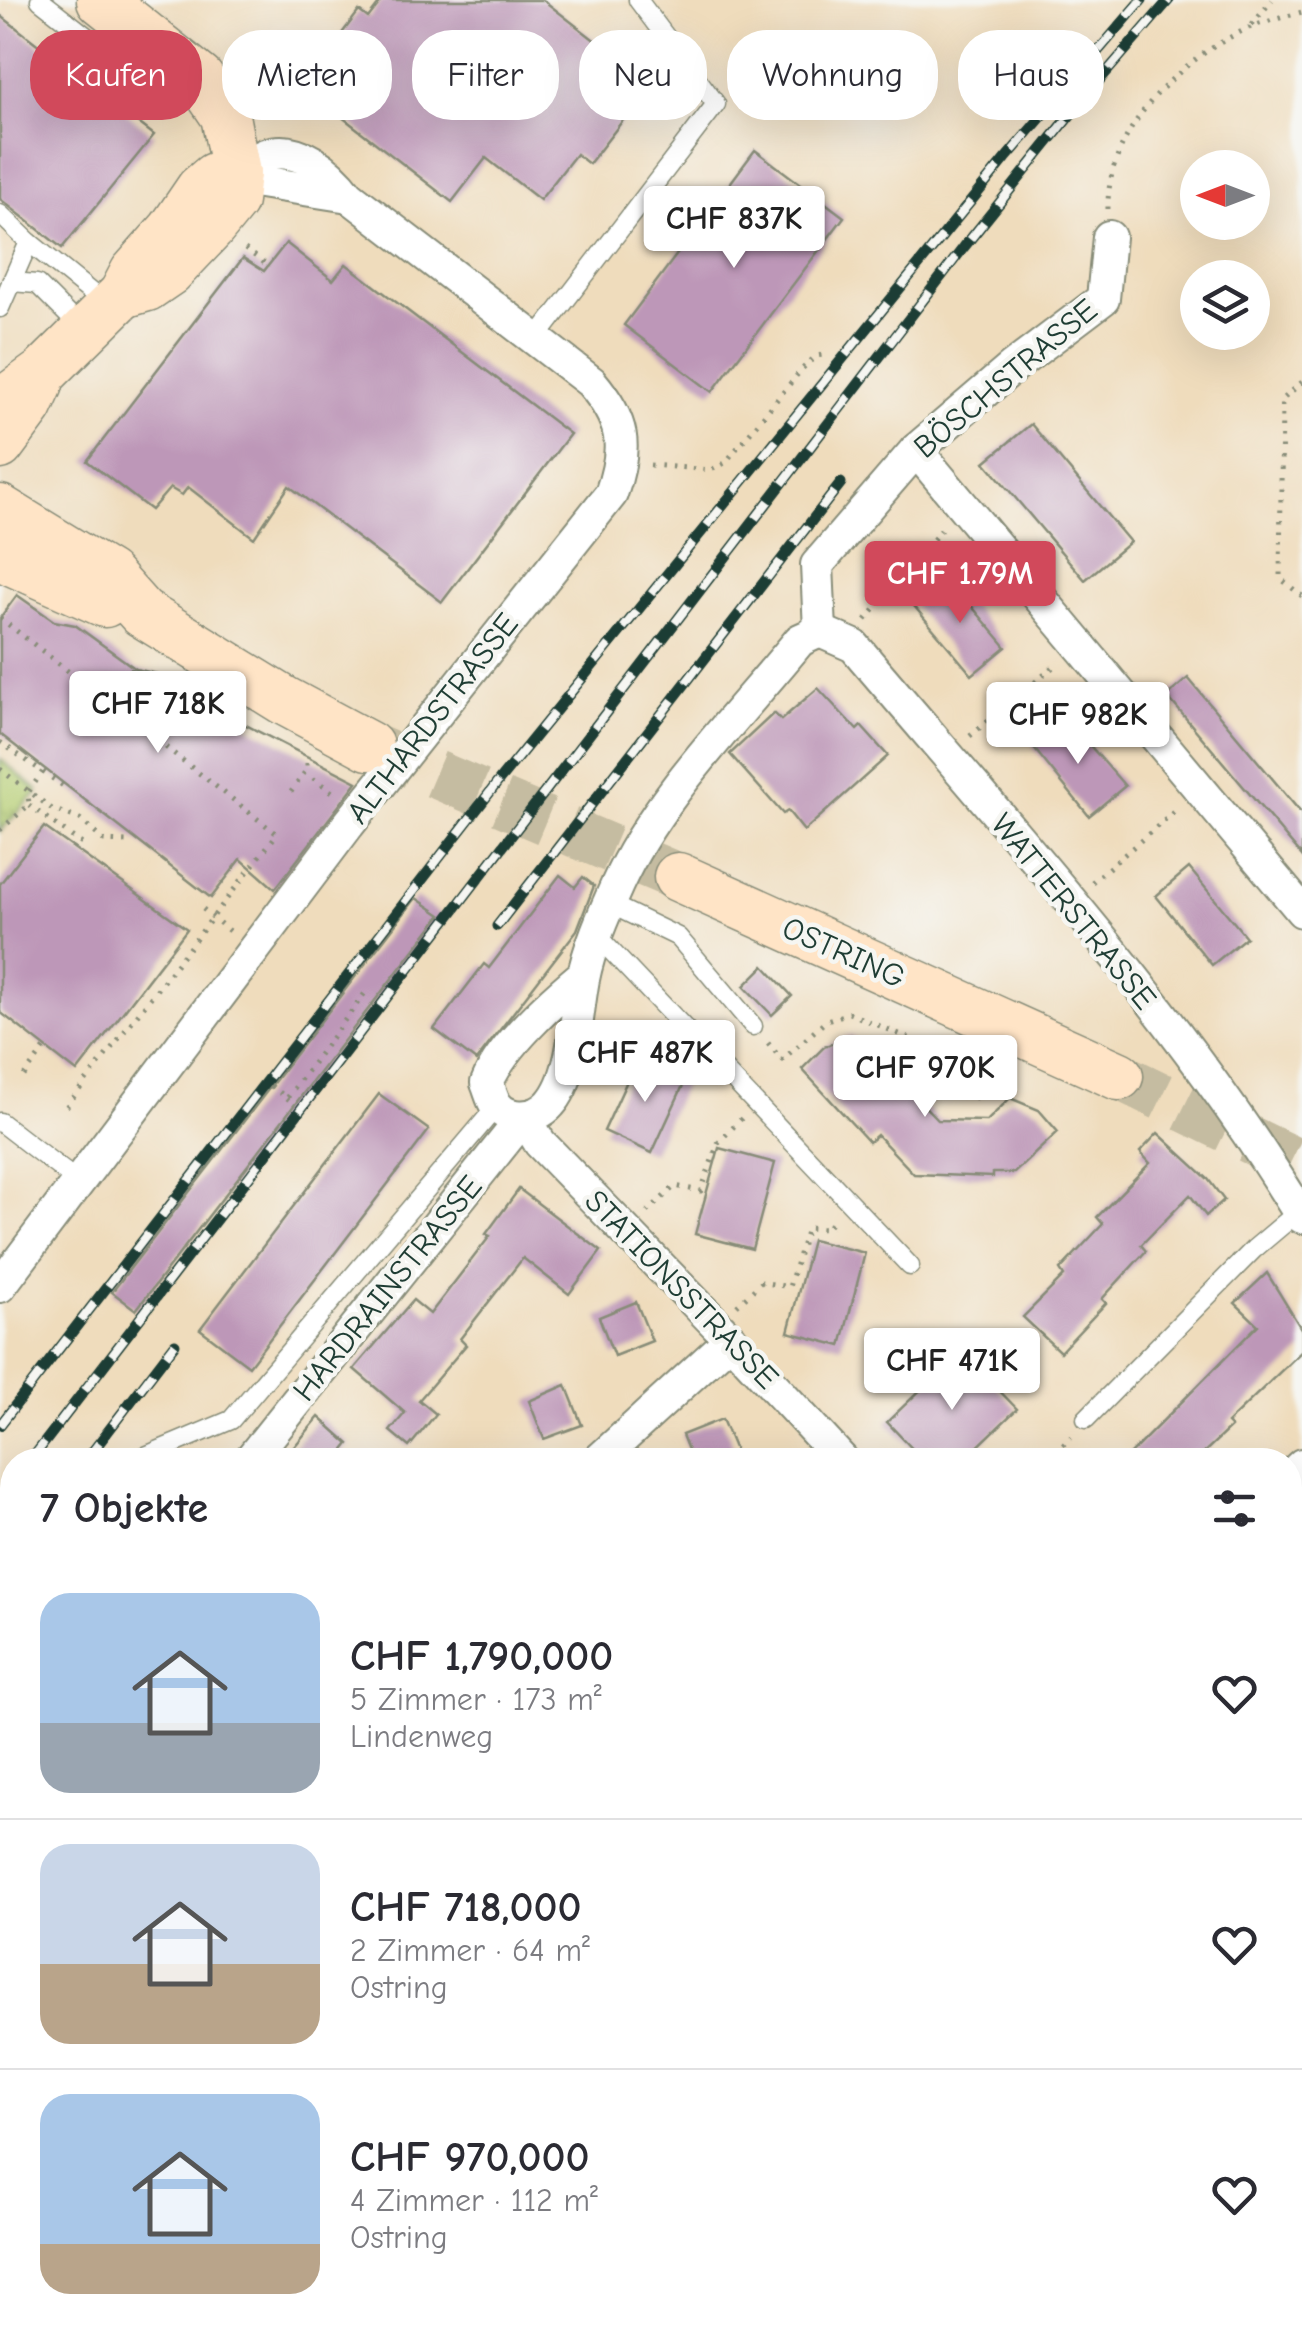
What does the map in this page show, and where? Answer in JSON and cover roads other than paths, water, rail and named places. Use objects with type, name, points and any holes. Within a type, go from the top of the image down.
[{"type":"main road","points":[[101,0],[138,30]]},
{"type":"main road","points":[[0,404],[44,372],[106,311],[169,272],[233,201],[236,173],[225,116],[202,82]]},
{"type":"main road","points":[[0,445],[29,406],[44,372]]},
{"type":"main road","points":[[0,508],[108,576],[142,613],[285,701],[369,746]]},
{"type":"main road","points":[[0,556],[95,600],[142,613]]},
{"type":"main road","name":"OSTRING","points":[[678,877],[1118,1076]]},
{"type":"street","name":"ALTHARDSTRASSE","points":[[0,1286],[348,825],[611,494],[622,462],[619,427],[607,400],[591,382],[350,196],[334,174],[298,156],[267,154],[236,173]]},
{"type":"street","name":"BÖSCHSTRASSE","points":[[820,631],[817,565],[916,450],[1012,366],[1102,299],[1109,237]]},
{"type":"street","points":[[916,450],[1302,911]]},
{"type":"street","name":"WATTERSTRASSE","points":[[820,631],[854,646],[1070,901],[1234,1113],[1300,1214]]},
{"type":"street","name":"HARDRAINSTRASSE","points":[[583,975],[562,992],[494,1067],[488,1083],[511,1112],[537,1114],[551,1104],[562,1081],[574,1036],[583,975],[610,904],[648,826],[800,640],[820,631]]},
{"type":"street","name":"HARDRAINSTRASSE","points":[[259,1448],[511,1112]]},
{"type":"street","name":"STATIONSSTRASSE","points":[[511,1112],[831,1448]]},
{"type":"street","points":[[611,1448],[724,1332]]},
{"type":"lane","points":[[40,0],[78,30]]},
{"type":"lane","points":[[536,339],[716,104],[638,0]]},
{"type":"lane","points":[[0,214],[106,311]]},
{"type":"lane","points":[[0,308],[29,242]]},
{"type":"lane","points":[[11,282],[38,284],[106,311]]},
{"type":"lane","points":[[610,904],[678,937],[753,1026]]},
{"type":"lane","points":[[598,937],[910,1266]]},
{"type":"lane","points":[[164,1448],[230,1420],[511,1112]]},
{"type":"lane","points":[[0,1122],[78,1182]]},
{"type":"lane","points":[[1086,1419],[1254,1249],[1300,1214]]},
{"type":"tunnel","points":[[369,746],[678,877]]},
{"type":"tunnel","points":[[1119,1076],[1302,1165]]},
{"type":"railway","points":[[0,1425],[501,778],[1006,158],[1142,0]]},
{"type":"railway","points":[[40,1448],[964,247],[1169,0]]},
{"type":"railway","points":[[497,926],[841,483]]},
{"type":"railway","points":[[95,1448],[175,1344]]}]
